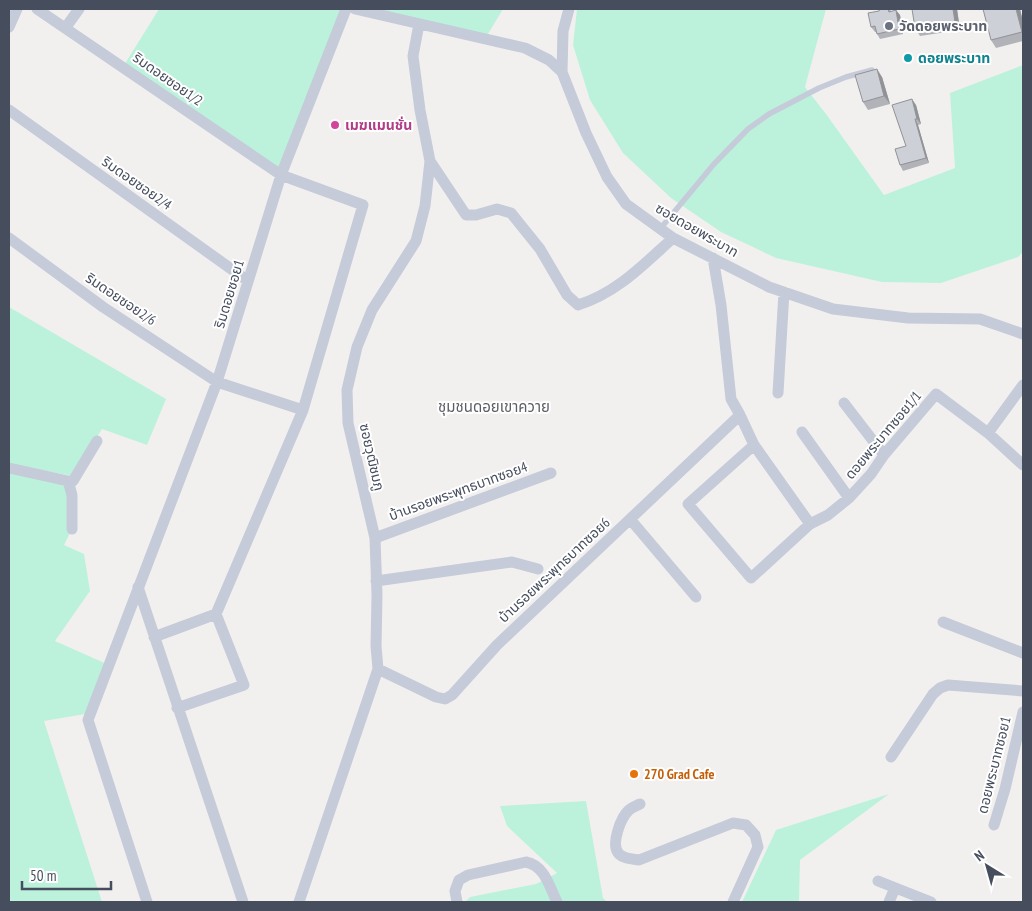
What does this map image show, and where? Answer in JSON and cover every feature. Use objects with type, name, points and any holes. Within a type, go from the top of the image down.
[{"type":"street","points":[[9,27],[17,9]]},
{"type":"street","name":"ริมดอยซอย1/2","points":[[37,9],[281,175],[363,205],[303,410]]},
{"type":"street","points":[[66,27],[79,9]]},
{"type":"street","name":"ริมดอยซอย1","points":[[148,902],[88,720],[217,382],[281,175],[346,9]]},
{"type":"street","points":[[355,9],[525,48],[549,60],[562,72]]},
{"type":"street","points":[[562,72],[563,31],[569,9]]},
{"type":"street","name":"ซอยวุฒิชมภู","points":[[300,902],[378,669],[375,538],[348,423],[347,390],[357,347],[372,310],[416,241],[425,206],[430,162],[420,110],[414,56],[419,24]]},
{"type":"street","name":"ซอยดอยพระบาท","points":[[562,72],[586,133],[607,177],[626,204],[673,238],[769,287],[832,309],[908,318],[980,319],[1023,334]]},
{"type":"street","name":"ริมดอยซอย2/4","points":[[9,110],[248,281]]},
{"type":"street","points":[[430,162],[466,215],[476,215],[497,209],[511,213],[540,249],[567,296],[578,305],[594,300],[623,283],[673,238]]},
{"type":"street","name":"ริมดอยซอย2/6","points":[[9,238],[103,307],[217,382],[303,410]]},
{"type":"street","points":[[713,258],[721,305],[731,399],[754,445],[810,524]]},
{"type":"street","points":[[778,392],[784,292]]},
{"type":"street","points":[[988,433],[1023,385]]},
{"type":"street","name":"ดอยพระบาทซอย1/1","points":[[754,445],[688,504],[750,578],[810,524],[828,515],[849,498],[936,394],[988,433],[1023,465]]},
{"type":"street","points":[[844,403],[884,455]]},
{"type":"street","points":[[177,708],[244,685],[216,614],[303,410]]},
{"type":"street","name":"บ้านรอยพระพุทธบาทซอย6","points":[[378,669],[436,697],[445,699],[452,696],[497,645],[740,415]]},
{"type":"street","points":[[802,432],[849,498]]},
{"type":"street","points":[[9,468],[73,481],[96,441]]},
{"type":"street","name":"บ้านรอยพระพุทธบาทซอย4","points":[[375,538],[551,473]]},
{"type":"street","points":[[68,481],[72,495],[72,529]]},
{"type":"street","points":[[630,520],[696,597]]},
{"type":"street","points":[[376,581],[512,562],[538,569]]},
{"type":"street","points":[[138,588],[243,902]]},
{"type":"street","points":[[154,637],[216,614]]},
{"type":"street","points":[[943,622],[1023,653]]},
{"type":"street","points":[[891,757],[940,688],[948,685],[1023,691]]},
{"type":"street","name":"ดอยพระบาทซอย1","points":[[994,825],[1005,790],[1023,712]]},
{"type":"street","points":[[640,804],[628,811],[616,837],[615,845],[619,854],[627,858],[639,860],[733,823],[746,825],[755,835],[758,847],[733,902]]},
{"type":"street","points":[[457,902],[455,891],[459,880],[468,875],[526,862],[536,864],[558,902]]},
{"type":"street","points":[[878,881],[931,902]]},
{"type":"street","points":[[889,902],[895,888]]},
{"type":"lane","points":[[660,229],[714,164],[748,128],[769,114],[820,88],[846,77],[872,70]]},
{"type":"green space","points":[[159,9],[346,9],[281,175],[123,67]]},
{"type":"green space","points":[[355,9],[503,9],[485,39]]},
{"type":"green space","points":[[577,9],[826,9],[805,87],[884,195],[955,168],[950,93],[1023,65],[1023,252],[1018,257],[941,283],[882,282],[776,258],[721,232],[671,198],[623,153],[590,100],[573,45]]},
{"type":"green space","points":[[9,307],[166,399],[147,445],[102,429],[73,476],[9,464]]},
{"type":"green space","points":[[9,468],[68,481],[72,529],[64,545],[84,554],[90,591],[55,641],[109,665],[91,713],[44,721],[102,902],[9,902]]},
{"type":"green space","points":[[889,794],[800,860],[799,902],[742,902],[776,830]]},
{"type":"green space","points":[[586,801],[603,898],[607,902],[465,902],[470,897],[536,884],[557,873],[507,826],[500,806]]},
{"type":"building","points":[[880,9],[888,9],[889,12],[896,10],[899,29],[877,34],[875,26],[871,27],[868,13],[879,11]]},
{"type":"building","points":[[912,9],[953,9],[955,22],[915,28]]},
{"type":"building","points":[[983,9],[1016,9],[1022,32],[991,40]]},
{"type":"building","points":[[877,69],[884,96],[863,102],[855,75]]},
{"type":"building","points":[[912,99],[917,119],[915,119],[926,158],[900,165],[895,149],[906,146],[892,105]]},
{"type":"place","name":"วัดดอยพระบาท","points":[[889,26]]},
{"type":"place","name":"ดอยพระบาท","points":[[908,58]]},
{"type":"place","name":"เมฆแมนชั่น","points":[[335,125]]},
{"type":"place","name":"270 Grad Cafe","points":[[634,774]]},
{"type":"district","name":"ชุมชนดอยเขาควาย","points":[[494,406]]}]
